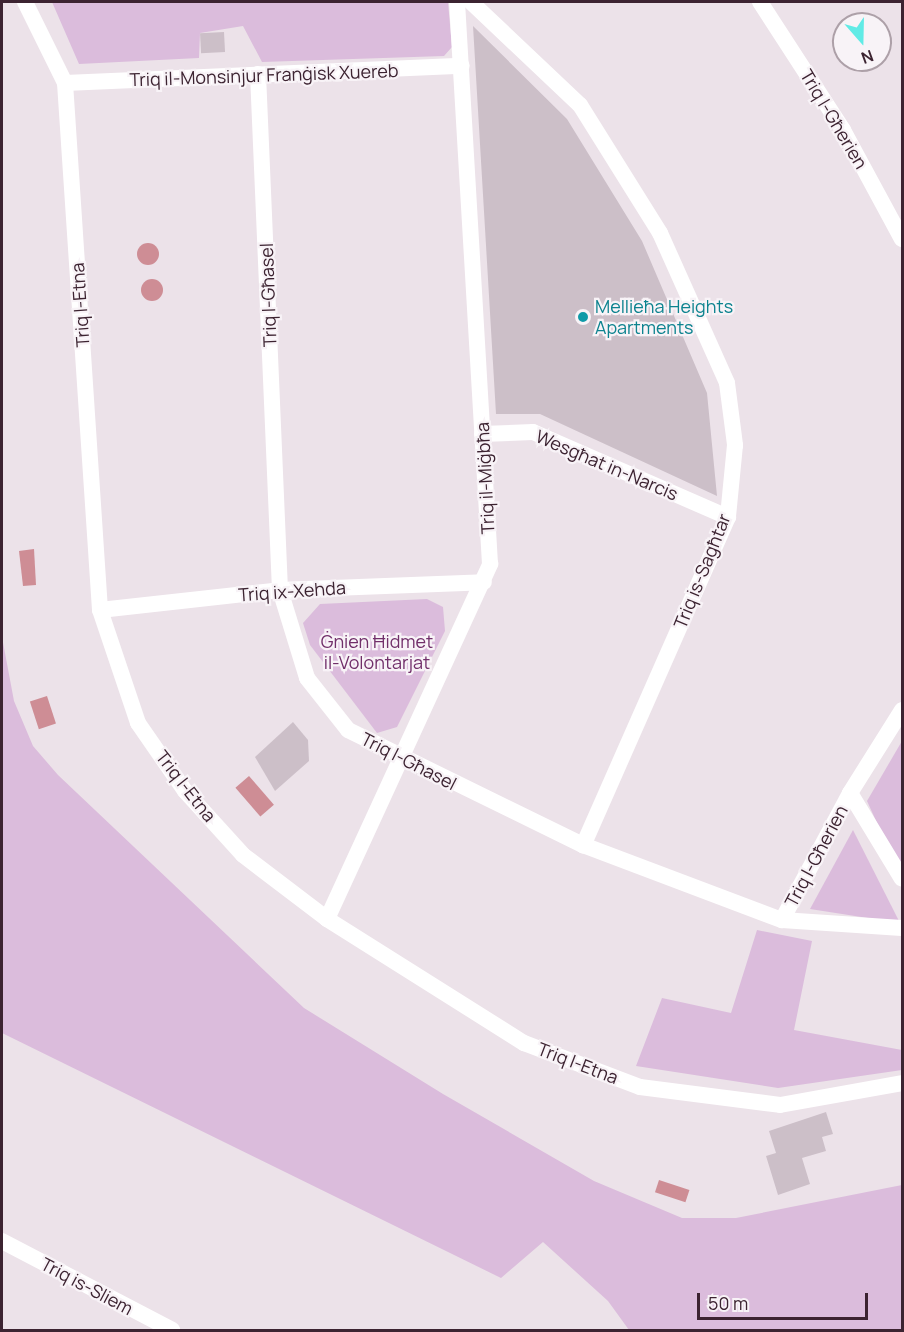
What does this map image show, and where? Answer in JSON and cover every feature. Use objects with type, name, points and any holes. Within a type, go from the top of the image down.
[{"type":"street","name":"Triq l-Etna","points":[[25,2],[66,83],[100,610],[138,723],[185,792],[243,855],[327,919],[524,1043],[640,1087],[780,1105],[903,1083]]},
{"type":"street","name":"Triq il-Miġbħa","points":[[327,919],[404,761],[490,564],[457,2]]},
{"type":"street","name":"Triq is-Sagħtar","points":[[471,2],[580,105],[660,233],[727,383],[735,445],[728,517],[583,845]]},
{"type":"street","name":"Triq l-Għerien","points":[[760,2],[843,130],[903,239]]},
{"type":"street","name":"Triq il-Monsinjur Franġisk Xuereb","points":[[66,83],[462,66]]},
{"type":"street","name":"Triq l-Għasel","points":[[258,74],[280,590],[307,678],[348,730],[404,761],[583,845],[782,920],[903,928]]},
{"type":"street","name":"Wesgħat in-Narcis","points":[[482,434],[533,432],[728,517]]},
{"type":"street","name":"Triq ix-Xehda","points":[[100,610],[280,590],[484,582]]},
{"type":"street","name":"Triq l-Għerien","points":[[782,920],[850,793],[903,710]]},
{"type":"street","name":"Triq l-Għerien","points":[[850,793],[903,879]]},
{"type":"street","name":"Triq is-Sliem","points":[[2,1241],[172,1330]]},
{"type":"green space","points":[[52,2],[448,2],[452,47],[444,56],[262,62],[243,26],[200,33],[199,58],[79,64]]},
{"type":"green space","name":"Ġnien Ħidmet il-Volontarjat","points":[[427,599],[443,607],[445,631],[397,727],[377,733],[310,645],[303,623],[320,604]]},
{"type":"green space","points":[[2,637],[14,701],[33,746],[58,775],[304,1008],[443,1094],[594,1181],[682,1218],[736,1218],[902,1185],[902,1330],[629,1330],[608,1301],[543,1242],[501,1278],[2,1033]]},
{"type":"green space","points":[[902,741],[902,878],[867,801]]},
{"type":"green space","points":[[853,830],[900,923],[810,909]]},
{"type":"green space","points":[[757,930],[812,941],[794,1030],[902,1050],[902,1070],[778,1088],[636,1066],[662,998],[731,1013]]},
{"type":"shaded area","points":[[148,243],[156,246],[159,254],[156,262],[148,265],[140,262],[137,254],[140,246]]},
{"type":"shaded area","points":[[152,279],[160,282],[163,290],[160,298],[152,301],[144,298],[141,290],[144,282]]},
{"type":"shaded area","points":[[34,549],[36,585],[23,586],[19,551]]},
{"type":"shaded area","points":[[47,696],[56,724],[39,729],[30,702]]},
{"type":"shaded area","points":[[249,776],[274,805],[260,816],[235,788]]},
{"type":"shaded area","points":[[659,1180],[689,1190],[685,1202],[655,1192]]},
{"type":"building","name":"Mellieħa Heights Apartments","points":[[473,26],[567,119],[642,241],[707,393],[717,496],[540,414],[496,414]]},
{"type":"building","points":[[224,32],[225,52],[201,53],[200,33]]},
{"type":"building","points":[[293,722],[308,740],[309,761],[275,791],[255,757]]},
{"type":"building","points":[[826,1112],[833,1134],[822,1137],[826,1151],[802,1158],[810,1184],[778,1195],[766,1156],[776,1153],[769,1131]]},
{"type":"place","name":"Mellieħa Heights Apartments","points":[[583,317]]}]
